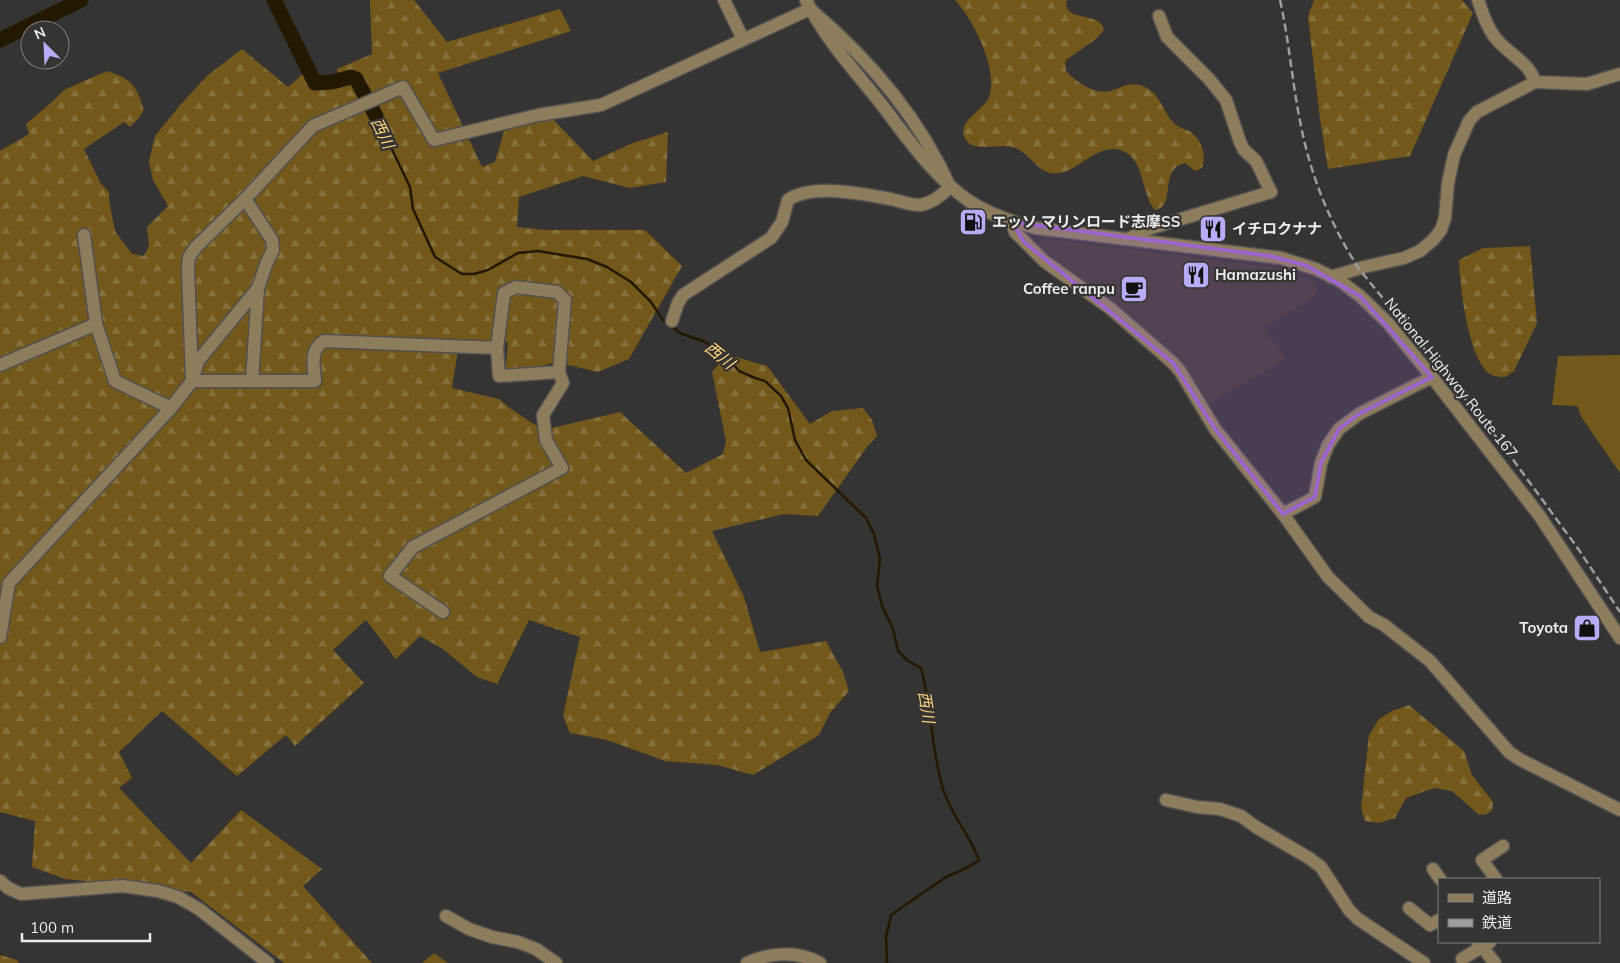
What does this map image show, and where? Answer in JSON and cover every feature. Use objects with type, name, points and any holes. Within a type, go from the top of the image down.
[{"type":"street","points":[[724,0],[743,38]]},
{"type":"street","points":[[1478,0],[1492,33],[1530,71],[1535,82]]},
{"type":"street","points":[[192,380],[188,268],[190,257],[196,247],[245,199],[313,126],[403,87],[434,140],[538,115],[601,105],[743,38],[808,4],[876,74],[902,105],[927,139],[940,162],[950,187],[943,194],[922,205],[865,194],[824,190],[793,196],[788,200],[782,222],[771,238],[683,295],[672,321]]},
{"type":"street","points":[[1128,239],[1148,229],[1271,192],[1256,161],[1244,150],[1240,142],[1226,100],[1209,79],[1167,38],[1159,16]]},
{"type":"street","points":[[1331,277],[1404,258],[1420,251],[1433,240],[1441,230],[1445,218],[1448,183],[1454,155],[1470,118],[1477,112],[1535,82],[1587,84],[1620,74]]},
{"type":"street","name":"National Highway Route 167","points":[[950,187],[989,213],[1012,222],[1036,228],[1276,257],[1305,265],[1331,277],[1360,296],[1388,323],[1539,515],[1620,638]]},
{"type":"street","points":[[245,199],[272,240],[273,250],[266,262],[258,288],[252,381]]},
{"type":"street","points":[[1012,222],[1015,232],[1044,260],[1111,309],[1174,363],[1215,429],[1283,514],[1328,577],[1369,617],[1384,625],[1430,661],[1509,752],[1519,759],[1620,810]]},
{"type":"street","points":[[84,235],[96,324],[115,381],[170,408]]},
{"type":"street","points":[[443,612],[390,576],[413,547],[562,468],[546,440],[542,415],[563,383],[559,372],[565,300],[557,292],[516,287],[504,293],[498,348],[499,376],[559,372]]},
{"type":"street","points":[[0,637],[9,583],[170,408],[192,380],[198,361],[258,288]]},
{"type":"street","points":[[0,365],[96,324]]},
{"type":"street","points":[[192,380],[315,381],[314,351],[324,341],[498,348]]},
{"type":"street","points":[[1283,514],[1315,497],[1321,463],[1328,445],[1339,428],[1359,414],[1432,377]]},
{"type":"street","points":[[1166,800],[1220,810],[1240,816],[1309,858],[1321,868],[1349,910],[1358,919],[1424,963]]},
{"type":"street","points":[[1500,878],[1482,860],[1503,846]]},
{"type":"street","points":[[0,881],[8,888],[21,894],[122,886],[158,891],[178,897],[199,909],[268,963]]},
{"type":"street","points":[[1409,908],[1430,925],[1438,921]]},
{"type":"street","points":[[446,916],[470,929],[536,949],[556,963]]},
{"type":"street","points":[[1462,960],[1483,944],[1494,963]]},
{"type":"street","points":[[747,963],[759,958],[783,954],[814,959],[820,963]]},
{"type":"highlighted area","points":[[1012,222],[1270,256],[1305,265],[1360,296],[1432,377],[1359,414],[1339,429],[1321,463],[1315,497],[1283,514],[1215,429],[1173,363],[1024,242]]},
{"type":"shaded area","points":[[1043,238],[1286,269],[1313,281],[1318,290],[1313,297],[1264,328],[1286,359],[1204,406],[1188,374],[1036,248]]},
{"type":"green space","points":[[370,0],[414,0],[447,42],[560,9],[571,31],[438,73],[482,167],[495,162],[504,131],[551,117],[593,161],[633,143],[668,132],[666,182],[630,188],[583,176],[519,197],[517,227],[545,230],[645,230],[682,266],[629,359],[598,372],[556,362],[505,376],[508,342],[459,343],[452,388],[499,399],[543,430],[620,412],[686,473],[723,454],[726,441],[712,372],[720,363],[736,357],[767,366],[810,424],[832,411],[863,408],[872,420],[877,436],[867,447],[818,516],[784,514],[712,531],[744,597],[760,652],[826,641],[843,672],[849,691],[830,713],[819,735],[753,775],[717,765],[665,761],[607,740],[570,733],[563,716],[580,637],[529,620],[497,684],[477,677],[443,649],[420,636],[396,659],[366,620],[333,650],[364,683],[295,746],[286,735],[237,776],[162,711],[119,752],[132,778],[119,788],[191,863],[241,810],[322,869],[303,886],[372,963],[284,963],[191,892],[65,879],[32,867],[35,821],[0,812],[0,151],[29,134],[26,124],[64,90],[107,71],[128,80],[138,94],[144,110],[130,127],[124,122],[84,149],[101,184],[109,192],[115,231],[132,254],[144,256],[149,246],[147,227],[168,206],[153,180],[149,161],[155,136],[181,104],[208,75],[242,49],[288,87],[311,67],[317,80],[338,77],[337,69],[372,54]]},
{"type":"green space","points":[[955,0],[1068,0],[1066,2],[1067,8],[1071,13],[1097,21],[1104,30],[1096,39],[1066,60],[1066,71],[1080,83],[1098,91],[1110,91],[1132,84],[1147,88],[1157,97],[1175,124],[1189,131],[1200,142],[1204,158],[1202,168],[1195,171],[1185,163],[1177,167],[1172,172],[1169,180],[1165,202],[1155,210],[1147,195],[1139,169],[1130,155],[1123,151],[1115,149],[1100,152],[1071,169],[1055,173],[1041,169],[1025,154],[1012,147],[981,147],[970,144],[963,134],[964,128],[989,97],[991,86],[990,73],[987,59],[976,32]]},
{"type":"green space","points":[[1314,0],[1462,0],[1473,13],[1410,156],[1328,169],[1308,16]]},
{"type":"green space","points":[[1530,246],[1537,323],[1514,371],[1505,377],[1495,376],[1482,366],[1471,338],[1463,304],[1459,260],[1483,248]]},
{"type":"green space","points":[[1620,355],[1620,473],[1582,418],[1577,406],[1552,405],[1558,356]]},
{"type":"green space","points":[[1409,705],[1464,751],[1472,775],[1493,802],[1492,810],[1487,814],[1479,815],[1452,791],[1434,788],[1406,798],[1395,818],[1379,823],[1365,821],[1361,808],[1369,735],[1379,719],[1392,711]]},
{"type":"green space","points":[[434,953],[448,963],[422,963]]},
{"type":"green space","points":[[0,955],[17,960],[19,963],[0,963]]},
{"type":"waterway","name":"西川","points":[[0,40],[81,0]]},
{"type":"waterway","name":"西川","points":[[274,0],[315,83],[332,82],[351,77],[356,79],[376,116]]},
{"type":"waterway","name":"西川","points":[[376,116],[410,187],[413,209],[435,257],[462,274],[474,274],[488,270],[518,253],[538,251],[587,259],[607,267],[631,282],[651,302],[663,320],[680,333],[705,342],[725,355],[739,371],[765,381],[781,396],[788,408],[795,440],[806,460],[866,518],[874,534],[880,559],[877,585],[882,606],[893,629],[898,651],[908,661],[921,668],[925,683],[936,759],[943,789],[979,860],[943,879],[891,915],[886,937],[887,963]]},
{"type":"railway","points":[[1280,0],[1297,106],[1309,160],[1322,197],[1348,251],[1359,269],[1498,439],[1579,550],[1620,612]]},
{"type":"place","name":"エッソ マリンロード志摩SS","points":[[973,222]]},
{"type":"place","name":"イチロクナナ","points":[[1213,229]]},
{"type":"place","name":"Hamazushi","points":[[1196,275]]},
{"type":"place","name":"Coffee ranpu","points":[[1134,289]]},
{"type":"place","name":"Toyota","points":[[1587,628]]}]
